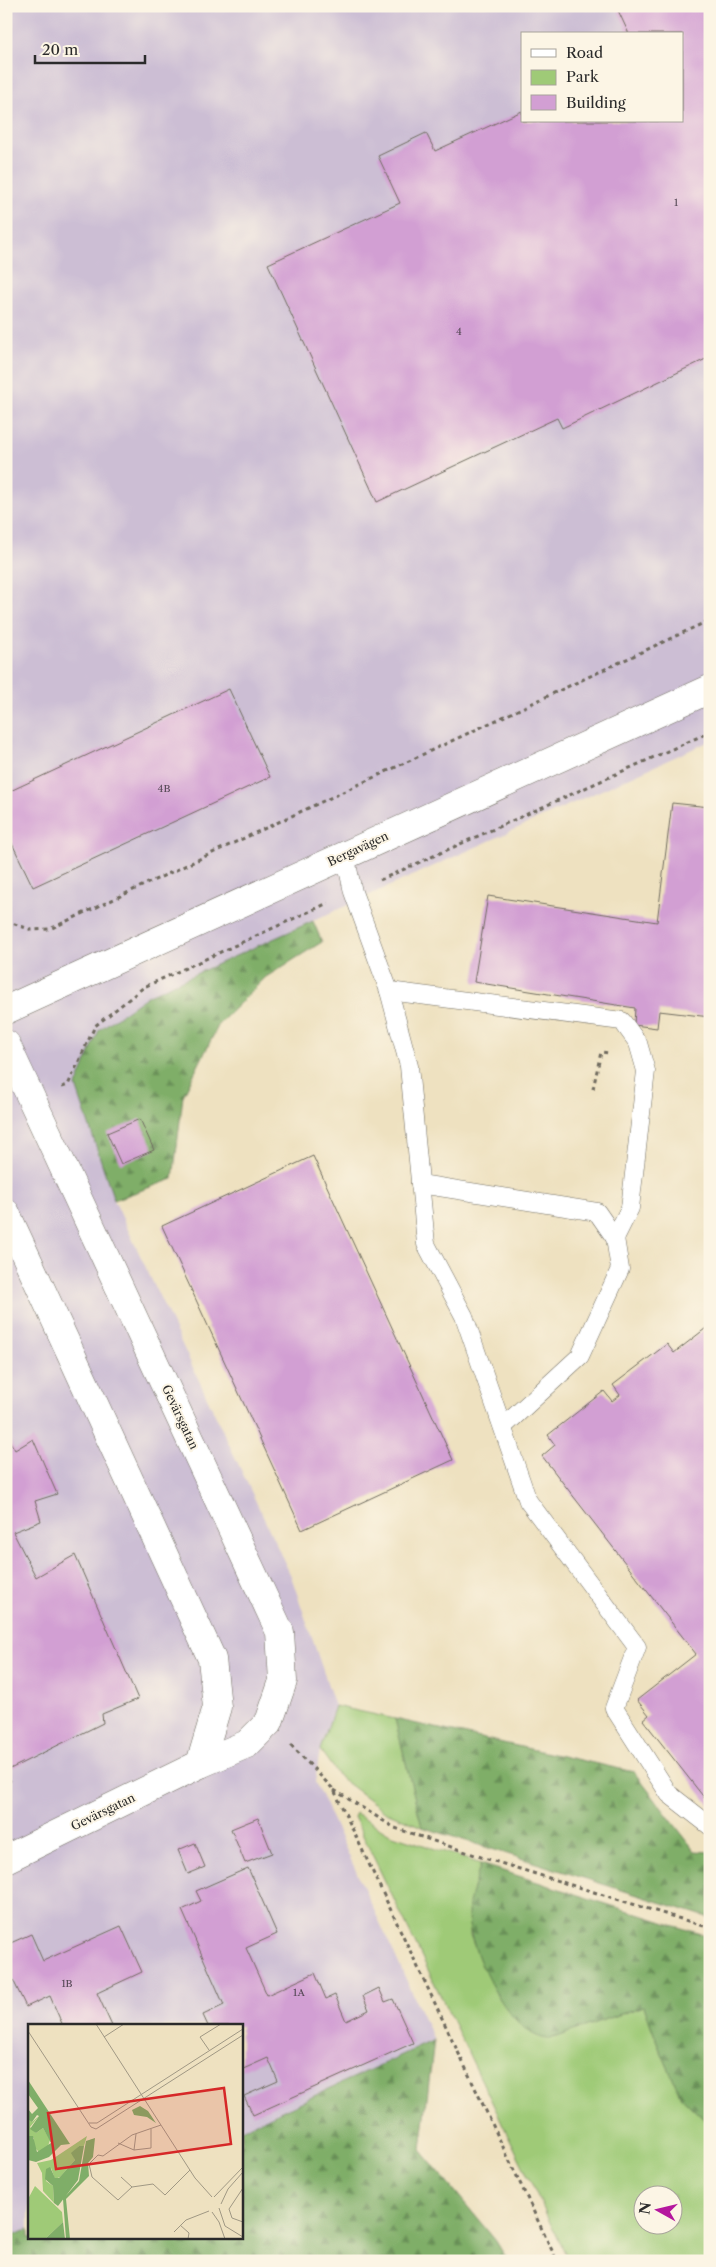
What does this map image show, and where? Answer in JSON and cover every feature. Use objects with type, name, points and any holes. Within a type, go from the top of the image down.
[{"type":"street","name":"Bergavägen","points":[[6,1010],[710,689]]},
{"type":"street","name":"Gevärsgatan","points":[[6,1044],[280,1632],[283,1681],[269,1722],[247,1744],[200,1764],[6,1859]]},
{"type":"street","points":[[6,1213],[212,1659],[217,1707],[200,1764]]},
{"type":"lane","points":[[344,855],[353,892],[389,991],[409,1066],[426,1244],[464,1316],[528,1501],[637,1647],[614,1708],[669,1794],[710,1826]]},
{"type":"lane","points":[[389,991],[622,1021],[638,1043],[646,1071],[630,1208],[615,1238]]},
{"type":"lane","points":[[420,1184],[597,1212],[615,1238],[620,1269],[580,1356],[503,1427]]},
{"type":"path","points":[[6,920],[32,930],[50,929],[710,620]]},
{"type":"path","points":[[592,1089],[602,1052]]},
{"type":"path","points":[[269,1722],[334,1790],[395,1828],[481,1857],[710,1928]]},
{"type":"path","points":[[334,1790],[557,2261]]},
{"type":"shaded area","points":[[6,6],[710,6],[710,741],[149,995],[76,1085],[114,1200],[291,1576],[335,1706],[320,1750],[315,1782],[434,2040],[242,2130],[242,2024],[28,2024],[28,2229],[6,2239]]},
{"type":"green space","points":[[313,921],[322,942],[266,977],[219,1024],[183,1096],[173,1179],[114,1200],[76,1086],[99,1030],[149,995]]},
{"type":"green space","points":[[335,1706],[395,1719],[422,1827],[386,1812],[340,1778],[320,1750]]},
{"type":"green space","points":[[395,1719],[634,1772],[695,1851],[710,1852],[710,1918],[422,1827]]},
{"type":"green space","points":[[356,1813],[390,1834],[481,1864],[471,1897],[470,1935],[482,1966],[498,1997],[550,2039],[644,2006],[657,2042],[681,2097],[710,2125],[710,2261],[569,2261],[354,1817]]},
{"type":"green space","points":[[481,1864],[710,1937],[710,2125],[681,2097],[657,2042],[644,2006],[550,2039],[535,2035],[520,2025],[494,1990],[484,1970],[470,1931],[469,1903]]},
{"type":"green space","points":[[434,2040],[421,2150],[496,2241],[508,2261],[6,2261],[6,2239],[28,2229],[28,2240],[242,2240],[242,2130]]},
{"type":"building","points":[[616,6],[710,6],[710,357],[562,428],[557,418],[377,502],[268,264],[400,203],[378,156],[426,133],[435,151],[521,111],[521,122],[684,122],[684,32],[628,32]]},
{"type":"building","points":[[229,689],[270,777],[33,887],[6,831],[6,793]]},
{"type":"building","points":[[672,803],[710,807],[710,1017],[659,1011],[657,1028],[634,1025],[635,1008],[474,982],[488,896],[657,922]]},
{"type":"building","points":[[140,1119],[154,1150],[121,1164],[107,1133]]},
{"type":"building","points":[[313,1156],[453,1460],[302,1530],[162,1226]]},
{"type":"building","points":[[710,1325],[710,1805],[643,1720],[649,1715],[637,1700],[696,1654],[542,1456],[555,1445],[548,1435],[604,1391],[612,1401],[620,1395],[613,1385],[667,1344],[674,1353]]},
{"type":"building","points":[[6,1435],[15,1450],[33,1439],[57,1494],[35,1501],[41,1521],[13,1532],[36,1577],[75,1555],[138,1699],[102,1714],[103,1723],[6,1771]]},
{"type":"building","points":[[6,1774],[11,1781],[6,1783]]},
{"type":"building","points":[[258,1818],[272,1853],[245,1863],[231,1829]]},
{"type":"building","points":[[195,1843],[205,1867],[188,1874],[178,1850]]},
{"type":"building","points":[[248,1868],[277,1934],[246,1948],[267,1995],[315,1973],[326,1999],[335,1995],[346,2021],[369,2010],[363,1996],[379,1988],[385,2002],[393,1999],[413,2043],[253,2115],[244,2096],[278,2081],[268,2058],[242,2070],[242,2024],[207,2024],[203,2015],[224,2005],[182,1910],[201,1901],[196,1891]]},
{"type":"building","points":[[121,1926],[142,1972],[97,1993],[111,2024],[62,2024],[50,1996],[26,2007],[6,1965],[6,1945],[31,1934],[43,1961]]}]
